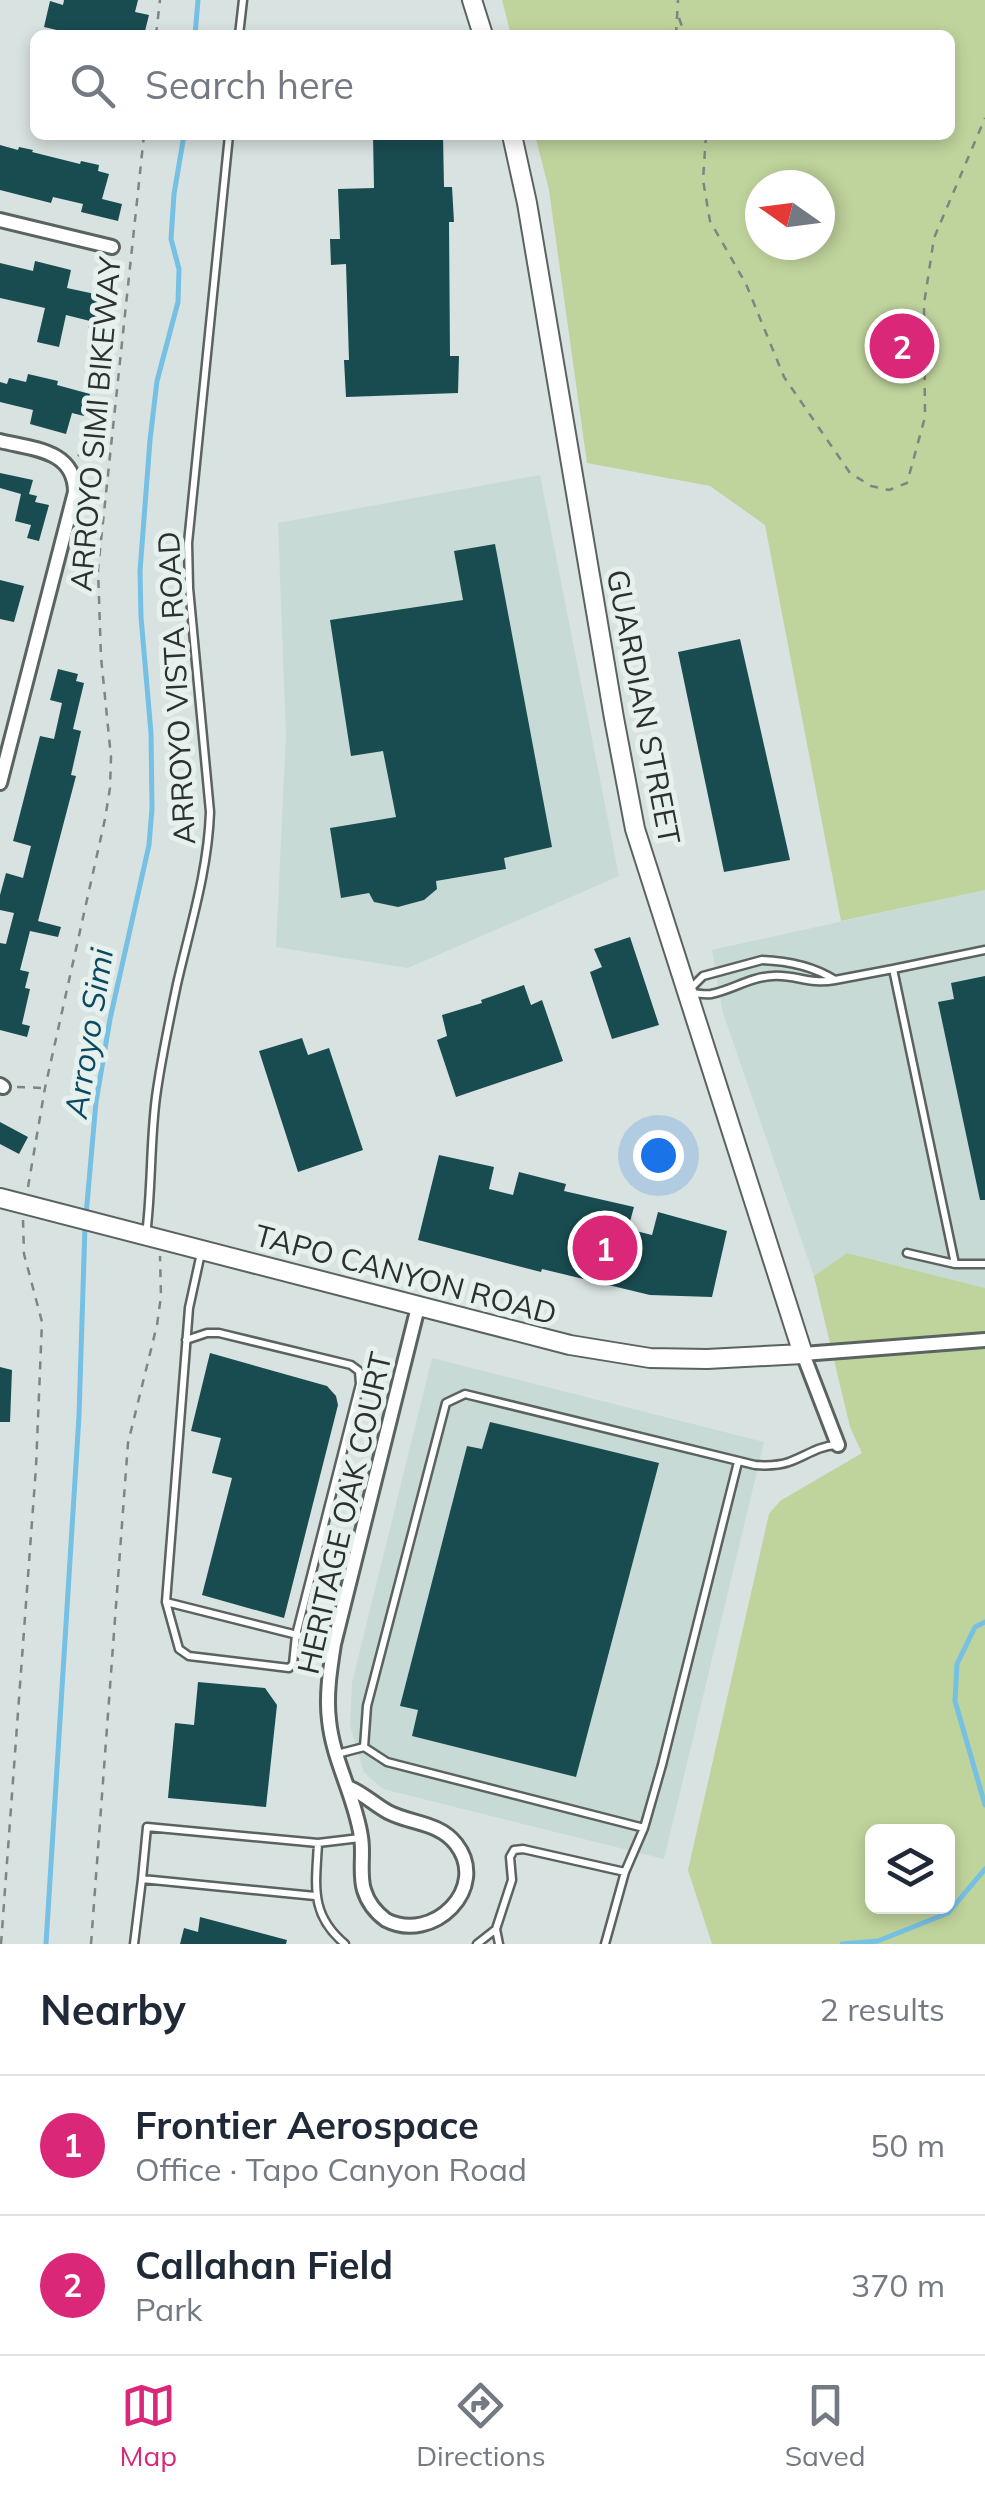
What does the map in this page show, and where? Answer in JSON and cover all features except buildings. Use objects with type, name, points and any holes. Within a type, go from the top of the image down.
[{"type":"street","points":[[472,0],[481,30]]},
{"type":"street","name":"GUARDIAN STREET","points":[[513,140],[635,829],[803,1354],[838,1445]]},
{"type":"street","points":[[0,220],[112,247]]},
{"type":"street","points":[[0,441],[59,457],[75,478],[0,783]]},
{"type":"street","name":"TAPO CANYON ROAD","points":[[0,1198],[31,1213],[146,1235],[418,1307],[616,1354],[707,1358],[803,1354]]},
{"type":"street","name":"HERITAGE OAK COURT","points":[[350,1788],[398,1817],[423,1822],[456,1844],[464,1861],[466,1882],[457,1905],[442,1922],[426,1927],[403,1926],[389,1922],[372,1908],[363,1888],[361,1838],[350,1788],[335,1755],[328,1718],[334,1644],[418,1307]]},
{"type":"street","points":[[803,1354],[985,1340]]},
{"type":"lane","points":[[240,30],[243,0]]},
{"type":"lane","name":"ARROYO VISTA ROAD","points":[[146,1235],[156,1097],[209,844],[210,812],[188,543],[228,140]]},
{"type":"lane","points":[[687,992],[709,994],[770,976],[818,983],[985,950]]},
{"type":"lane","points":[[687,992],[703,976],[762,960],[820,970],[834,980]]},
{"type":"lane","points":[[892,969],[954,1264]]},
{"type":"lane","points":[[186,1340],[207,1333],[218,1334],[351,1365],[359,1371],[360,1384],[290,1668],[190,1656],[179,1650],[166,1602],[186,1340],[202,1249]]},
{"type":"lane","points":[[907,1253],[954,1264],[985,1264]]},
{"type":"lane","points":[[364,1747],[366,1706],[446,1403],[466,1394],[738,1462],[775,1466],[823,1446],[838,1445]]},
{"type":"lane","points":[[605,1944],[624,1872],[644,1828],[662,1766],[738,1462]]},
{"type":"lane","points":[[166,1602],[334,1644]]},
{"type":"lane","points":[[335,1755],[364,1747],[387,1762],[644,1828]]},
{"type":"lane","points":[[134,1944],[146,1827],[318,1843],[361,1838]]},
{"type":"lane","points":[[318,1843],[315,1896],[325,1921],[345,1944]]},
{"type":"lane","points":[[499,1944],[496,1929],[512,1880],[510,1856],[514,1850],[624,1872]]},
{"type":"lane","points":[[142,1879],[315,1896]]},
{"type":"lane","points":[[477,1944],[496,1929]]},
{"type":"path","points":[[157,30],[160,0]]},
{"type":"path","points":[[676,30],[678,0]]},
{"type":"path","points":[[677,12],[683,30]]},
{"type":"path","points":[[706,140],[703,180],[710,221],[746,284],[784,377],[850,474],[871,486],[890,490],[907,483],[925,417],[924,304],[934,238],[985,118]]},
{"type":"path","name":"ARROYO SIMI BIKEWAY","points":[[28,1188],[110,788],[98,569],[143,140]]},
{"type":"path","points":[[68,465],[113,423]]},
{"type":"path","points":[[1,1086],[46,1088]]},
{"type":"path","points":[[1,1944],[36,1468],[42,1322],[24,1254],[31,1213]]},
{"type":"path","points":[[91,1944],[128,1443],[161,1296],[160,1256],[146,1235]]},
{"type":"shaded area","points":[[540,475],[619,876],[408,968],[276,947],[286,735],[278,523]]},
{"type":"shaded area","points":[[985,890],[985,1288],[847,1253],[814,1276],[723,1013],[712,950]]},
{"type":"shaded area","points":[[432,1358],[764,1442],[664,1859],[383,1789],[364,1772],[350,1726],[352,1683]]},
{"type":"green space","points":[[502,0],[985,0],[985,890],[841,921],[765,525],[710,486],[587,463],[549,190],[536,140],[955,140],[955,30],[510,30]]},
{"type":"green space","points":[[847,1253],[985,1288],[985,1944],[712,1944],[688,1870],[769,1514],[780,1501],[862,1453],[850,1427],[814,1276]]},
{"type":"waterway","name":"Arroyo Simi","points":[[195,30],[198,0]]},
{"type":"waterway","name":"Arroyo Simi","points":[[86,1215],[96,1102],[110,1019],[149,845],[151,733],[140,571],[157,381],[178,302],[179,269],[171,239],[183,140]]},
{"type":"waterway","name":"Arroyo Simi","points":[[46,1944],[79,1416],[85,1226]]},
{"type":"waterway","points":[[985,1622],[975,1627],[957,1664],[955,1701],[985,1805]]},
{"type":"waterway","points":[[842,1944],[878,1941],[948,1913],[985,1869]]},
{"type":"place","name":"Callahan Field","points":[[902,346]]},
{"type":"place","name":"Frontier Aerospace","points":[[605,1248]]}]
